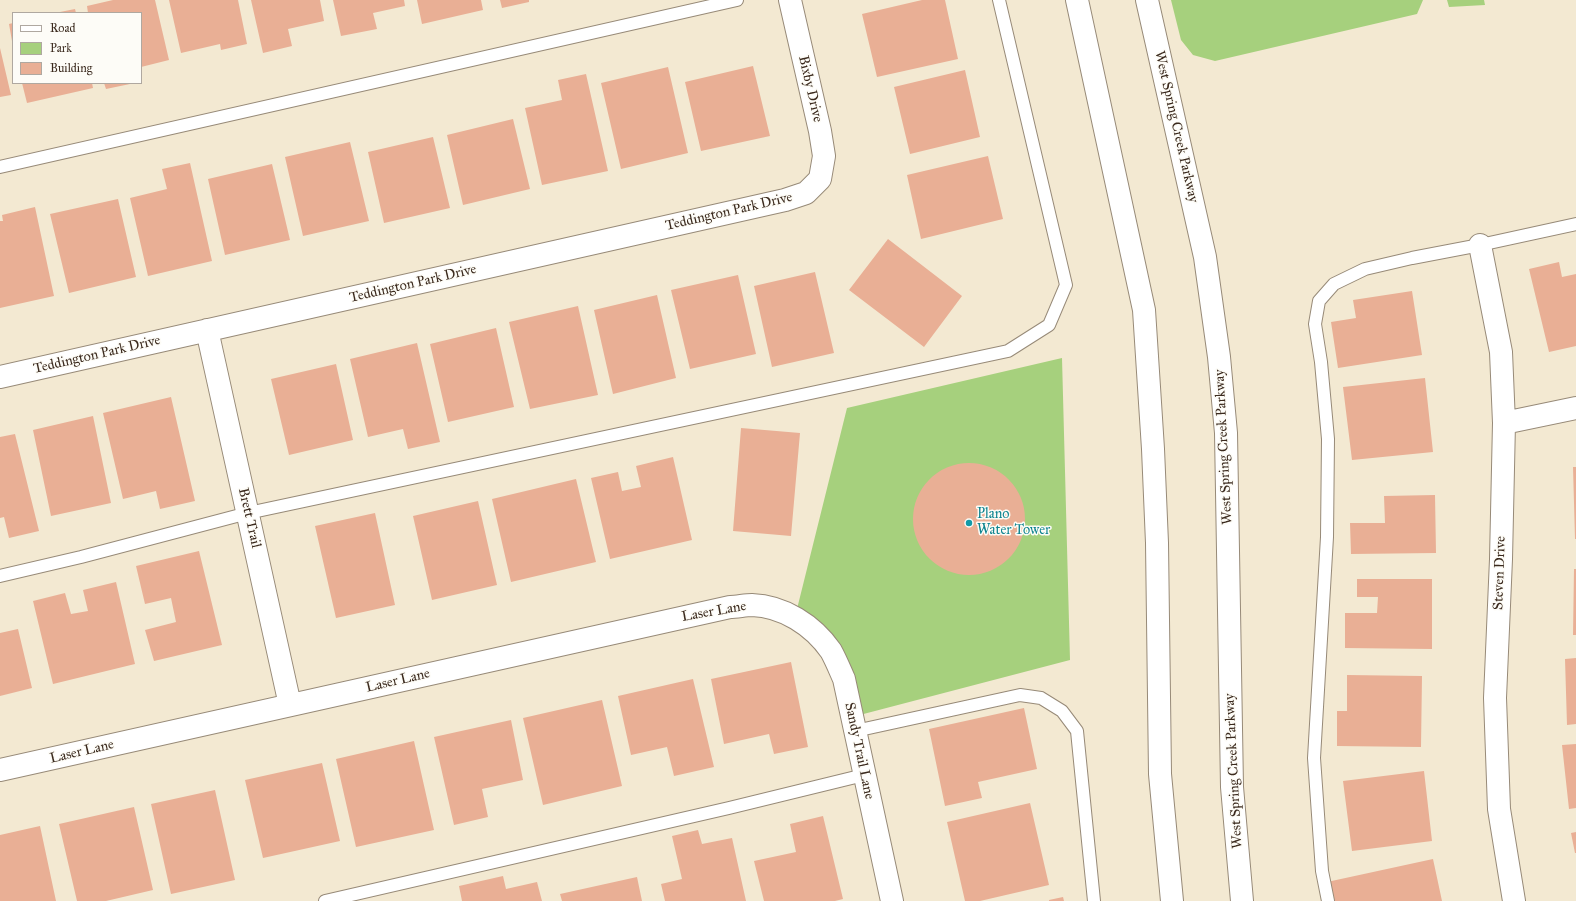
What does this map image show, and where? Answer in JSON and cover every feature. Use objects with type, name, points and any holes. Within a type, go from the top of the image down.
[{"type":"street","name":"Bixby Drive","points":[[790,0],[820,131],[824,156],[820,179]]},
{"type":"street","points":[[1077,0],[1144,310],[1153,449],[1157,543],[1160,774],[1172,901]]},
{"type":"street","name":"West Spring Creek Parkway","points":[[1147,0],[1205,257],[1219,357],[1226,433],[1232,787],[1242,901]]},
{"type":"street","name":"Teddington Park Drive","points":[[0,377],[785,200],[806,193],[820,179]]},
{"type":"street","name":"Steven Drive","points":[[1480,245],[1501,352],[1504,423],[1501,559],[1494,698],[1499,809],[1514,901]]},
{"type":"street","name":"Brett Trail","points":[[207,330],[290,705]]},
{"type":"street","points":[[1504,423],[1576,408]]},
{"type":"street","name":"Laser Lane","points":[[0,770],[730,607],[751,605],[772,608],[795,617]]},
{"type":"street","name":"Sandy Trail Lane","points":[[795,617],[821,638],[832,653],[844,679],[892,901]]},
{"type":"lane","points":[[0,167],[737,0]]},
{"type":"lane","points":[[0,576],[81,557],[248,513],[1008,351],[1048,325],[1066,285],[999,0]]},
{"type":"lane","points":[[1328,901],[1322,871],[1314,758],[1327,537],[1328,439],[1321,362],[1315,324],[1319,301],[1334,284],[1365,269],[1576,224]]},
{"type":"lane","points":[[855,731],[1020,695],[1041,698],[1062,711],[1077,731],[1094,901]]},
{"type":"lane","points":[[325,901],[729,808],[864,775]]},
{"type":"green space","points":[[1171,0],[1423,0],[1417,14],[1215,61],[1193,55],[1181,40]]},
{"type":"green space","points":[[1447,0],[1484,0],[1485,5],[1449,7]]},
{"type":"green space","points":[[1062,358],[1070,660],[852,717],[844,679],[795,617],[847,408]]},
{"type":"building","points":[[113,0],[155,0],[169,60],[142,67],[142,12],[88,12],[87,6]]},
{"type":"building","points":[[169,0],[238,0],[247,44],[221,50],[220,44],[181,53]]},
{"type":"building","points":[[251,0],[320,0],[324,21],[288,29],[292,46],[263,53]]},
{"type":"building","points":[[333,0],[404,0],[405,6],[373,13],[377,29],[341,36]]},
{"type":"building","points":[[417,0],[481,0],[483,10],[422,24]]},
{"type":"building","points":[[500,0],[529,0],[529,2],[502,8]]},
{"type":"building","points":[[922,0],[945,0],[958,59],[877,77],[862,14]]},
{"type":"building","points":[[75,9],[76,12],[60,12]]},
{"type":"building","points":[[12,23],[12,41],[9,24]]},
{"type":"building","points":[[0,48],[11,95],[0,97]]},
{"type":"building","points":[[753,66],[770,136],[701,151],[685,82]]},
{"type":"building","points":[[668,67],[688,153],[621,169],[601,83]]},
{"type":"building","points":[[965,70],[980,137],[910,154],[894,87]]},
{"type":"building","points":[[586,74],[608,171],[542,185],[525,108],[562,100],[558,80]]},
{"type":"building","points":[[22,84],[92,84],[93,88],[27,103]]},
{"type":"building","points":[[104,84],[130,84],[106,89]]},
{"type":"building","points":[[513,119],[530,189],[463,205],[447,135]]},
{"type":"building","points":[[433,137],[450,208],[384,223],[368,152]]},
{"type":"building","points":[[350,142],[369,221],[303,236],[285,157]]},
{"type":"building","points":[[988,156],[1003,219],[921,239],[907,175]]},
{"type":"building","points":[[190,163],[212,261],[148,276],[130,198],[167,189],[162,169]]},
{"type":"building","points":[[272,164],[290,240],[225,255],[208,179]]},
{"type":"building","points":[[118,199],[136,277],[69,293],[50,214]]},
{"type":"building","points":[[35,207],[54,296],[0,308],[0,221],[3,221],[2,215]]},
{"type":"building","points":[[888,239],[962,296],[924,347],[849,290]]},
{"type":"building","points":[[1559,262],[1562,277],[1576,274],[1576,346],[1549,352],[1529,269]]},
{"type":"building","points":[[815,272],[834,353],[772,367],[754,286]]},
{"type":"building","points":[[738,275],[756,354],[690,369],[671,290]]},
{"type":"building","points":[[1412,291],[1422,355],[1338,368],[1331,322],[1356,318],[1353,300]]},
{"type":"building","points":[[657,295],[676,378],[613,394],[594,310]]},
{"type":"building","points":[[578,306],[598,395],[530,409],[509,322]]},
{"type":"building","points":[[496,328],[514,407],[448,422],[430,344]]},
{"type":"building","points":[[417,343],[440,442],[408,449],[403,429],[368,437],[350,359]]},
{"type":"building","points":[[336,364],[353,440],[289,455],[271,379]]},
{"type":"building","points":[[1425,378],[1433,452],[1352,460],[1343,387]]},
{"type":"building","points":[[171,397],[195,501],[160,509],[156,491],[123,499],[103,413]]},
{"type":"building","points":[[93,416],[111,503],[51,516],[33,430]]},
{"type":"building","points":[[741,428],[800,433],[791,536],[733,531]]},
{"type":"building","points":[[15,434],[39,531],[9,538],[4,517],[0,518],[0,437]]},
{"type":"building","points":[[673,457],[692,540],[610,559],[591,478],[618,472],[622,491],[641,487],[636,466]]},
{"type":"building","name":"Plano Water Tower","points":[[969,463],[980,464],[990,468],[1000,473],[1008,480],[1015,488],[1020,498],[1024,508],[1024,530],[1020,540],[1015,550],[1008,558],[1000,565],[990,570],[980,574],[969,575],[958,574],[948,570],[938,565],[930,558],[923,550],[918,540],[914,530],[913,519],[914,508],[918,498],[923,488],[930,480],[938,473],[948,468],[958,464]]},
{"type":"building","points":[[1573,467],[1576,467],[1576,539],[1575,539]]},
{"type":"building","points":[[576,479],[596,562],[511,582],[492,499]]},
{"type":"building","points":[[1435,495],[1436,553],[1351,554],[1350,523],[1385,523],[1384,496]]},
{"type":"building","points":[[478,501],[497,585],[432,600],[413,516]]},
{"type":"building","points":[[375,513],[395,605],[336,618],[315,526]]},
{"type":"building","points":[[199,551],[222,645],[154,661],[145,630],[176,622],[171,598],[145,604],[136,566]]},
{"type":"building","points":[[1574,569],[1576,569],[1576,635],[1573,635]]},
{"type":"building","points":[[1357,579],[1432,579],[1432,649],[1345,648],[1345,613],[1377,613],[1378,597],[1357,597]]},
{"type":"building","points":[[116,582],[135,664],[53,684],[33,601],[65,593],[71,614],[88,611],[83,590]]},
{"type":"building","points":[[18,629],[32,688],[0,696],[0,633]]},
{"type":"building","points":[[1576,658],[1576,724],[1567,725],[1565,659]]},
{"type":"building","points":[[791,662],[808,747],[774,754],[769,734],[724,744],[711,679]]},
{"type":"building","points":[[1347,675],[1422,676],[1421,747],[1337,746],[1337,711],[1347,711]]},
{"type":"building","points":[[693,679],[714,767],[674,776],[667,747],[631,755],[618,696]]},
{"type":"building","points":[[602,700],[622,786],[543,805],[523,718]]},
{"type":"building","points":[[1024,708],[1037,769],[978,782],[982,798],[945,806],[929,729]]},
{"type":"building","points":[[511,720],[523,780],[482,789],[488,817],[454,825],[434,737]]},
{"type":"building","points":[[414,741],[434,830],[356,847],[336,759]]},
{"type":"building","points":[[1576,744],[1576,808],[1569,809],[1562,745]]},
{"type":"building","points":[[322,763],[340,841],[263,858],[245,780]]},
{"type":"building","points":[[1424,771],[1432,841],[1352,851],[1343,781]]},
{"type":"building","points":[[215,790],[235,880],[171,894],[151,804]]},
{"type":"building","points":[[1030,803],[1049,885],[980,901],[965,901],[947,822]]},
{"type":"building","points":[[134,807],[153,890],[106,901],[77,901],[59,824]]},
{"type":"building","points":[[823,816],[843,899],[835,901],[764,901],[754,861],[796,852],[790,824]]},
{"type":"building","points":[[40,826],[56,901],[0,901],[0,835]]},
{"type":"building","points":[[698,830],[702,844],[732,838],[746,901],[665,901],[661,884],[682,879],[672,836]]},
{"type":"building","points":[[1576,832],[1576,853],[1575,853],[1571,833]]},
{"type":"building","points":[[1433,859],[1442,901],[1331,901],[1327,882]]},
{"type":"building","points":[[503,876],[506,889],[537,882],[542,901],[462,901],[459,886]]},
{"type":"building","points":[[637,877],[642,901],[562,901],[560,894]]},
{"type":"building","points":[[1063,897],[1064,901],[1049,901],[1049,900]]},
{"type":"place","name":"Plano Water Tower","points":[[969,523]]}]
